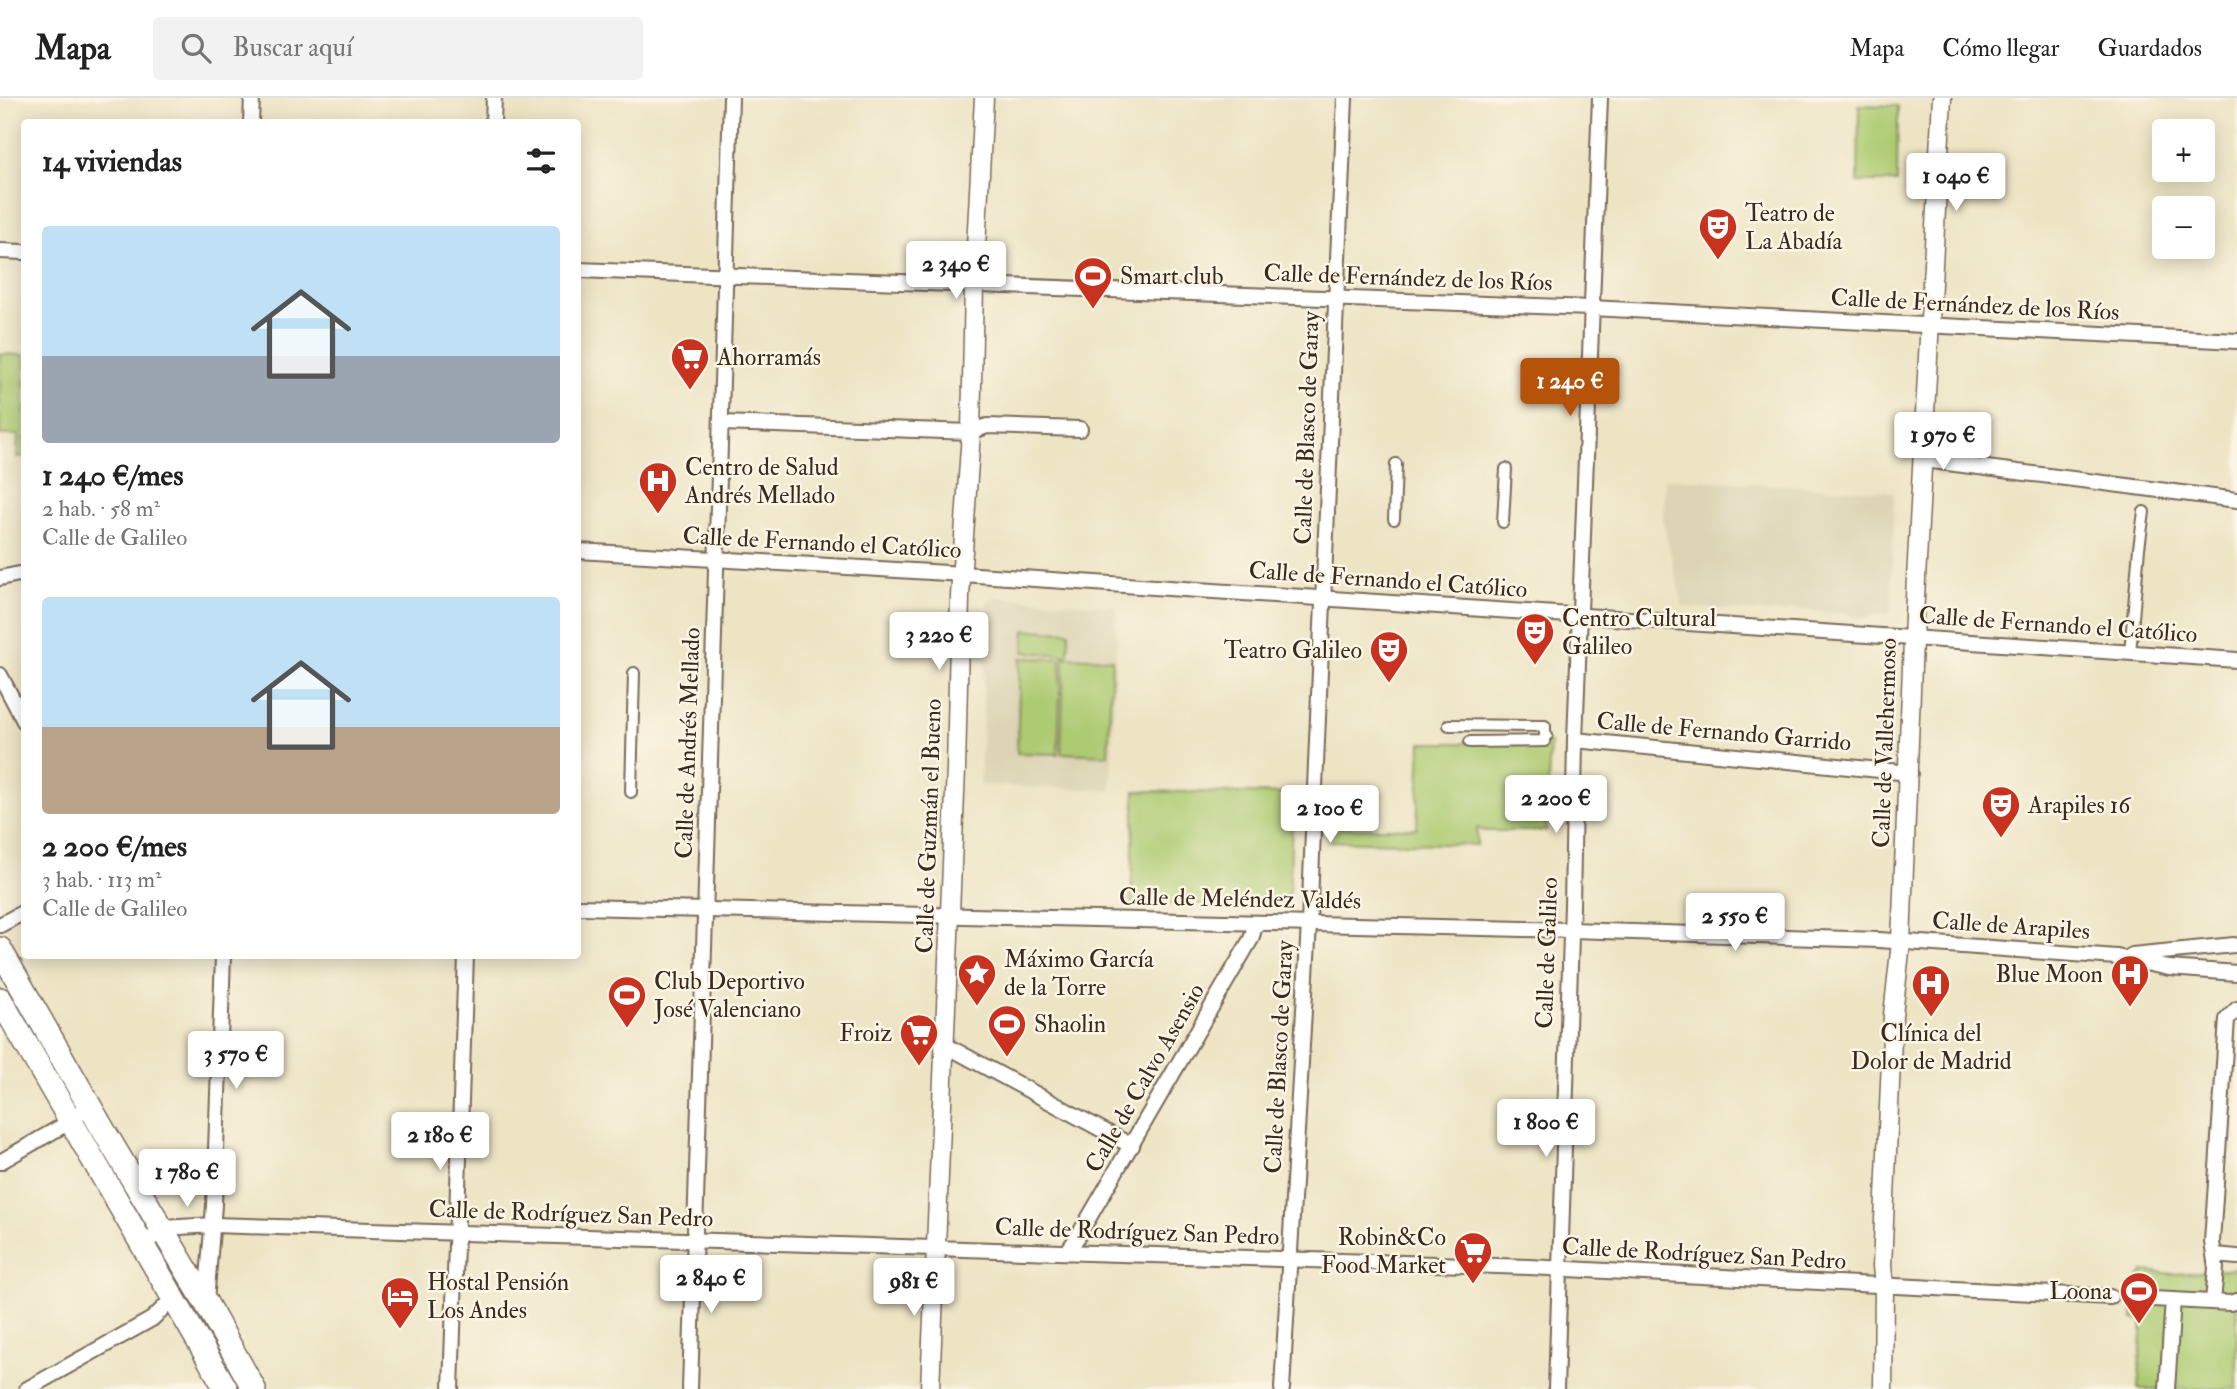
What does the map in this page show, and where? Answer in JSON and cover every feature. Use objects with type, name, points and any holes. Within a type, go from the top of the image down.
[{"type":"main road","points":[[0,950],[144,1245],[226,1389]]},
{"type":"main road","points":[[0,999],[163,1228],[254,1389]]},
{"type":"street","points":[[251,119],[252,98]]},
{"type":"street","points":[[493,119],[494,98]]},
{"type":"street","name":"Calle de Andrés Mellado","points":[[690,1389],[731,98]]},
{"type":"street","name":"Calle de Guzmán el Bueno","points":[[930,1389],[961,575],[971,432],[974,285],[984,98]]},
{"type":"street","name":"Calle de Blasco de Garay","points":[[1282,1389],[1309,924],[1345,98]]},
{"type":"street","name":"Calle de Galileo","points":[[1556,1389],[1579,617],[1600,98]]},
{"type":"street","name":"Calle de Vallehermoso","points":[[1883,1389],[1882,1266],[1893,1029],[1901,942],[1910,773],[1914,639],[1942,98]]},
{"type":"street","points":[[0,251],[21,252]]},
{"type":"street","name":"Calle de Fernández de los Ríos","points":[[581,270],[1591,308],[2237,341]]},
{"type":"street","points":[[721,423],[971,432],[987,426],[1080,429]]},
{"type":"street","points":[[1924,460],[2237,500]]},
{"type":"street","points":[[1394,519],[1396,464]]},
{"type":"street","points":[[1503,523],[1506,469]]},
{"type":"street","points":[[2130,653],[2144,512]]},
{"type":"street","name":"Calle de Fernando el Católico","points":[[581,551],[2237,660]]},
{"type":"street","points":[[0,578],[21,574]]},
{"type":"street","points":[[631,792],[634,673]]},
{"type":"street","points":[[0,676],[21,715]]},
{"type":"street","points":[[1450,725],[1545,726],[1547,736],[1545,741],[1470,742]]},
{"type":"street","name":"Calle de Fernando Garrido","points":[[1575,740],[1910,773]]},
{"type":"street","name":"Calle de Meléndez Valdés","points":[[581,907],[1571,930],[1901,942]]},
{"type":"street","points":[[0,925],[21,914]]},
{"type":"street","name":"Calle de Calvo Asensio","points":[[1067,1252],[1132,1146],[1251,939],[1256,923]]},
{"type":"street","name":"Calle de Arapiles","points":[[1901,942],[2117,957],[2236,949]]},
{"type":"street","name":"Calle de Arapiles","points":[[2117,957],[2169,968],[2237,972]]},
{"type":"street","points":[[206,1303],[213,1225],[223,959]]},
{"type":"street","points":[[451,1389],[466,959]]},
{"type":"street","points":[[2213,1302],[2216,1268],[2212,1242],[2227,1019],[2237,1009]]},
{"type":"street","points":[[945,1045],[1132,1146]]},
{"type":"street","points":[[0,1162],[80,1113]]},
{"type":"street","name":"Calle de Rodríguez San Pedro","points":[[163,1228],[213,1225],[1560,1269],[2110,1297]]},
{"type":"street","points":[[144,1245],[163,1228]]},
{"type":"street","points":[[2215,1255],[2237,1257]]},
{"type":"street","points":[[27,1389],[152,1319],[174,1298]]},
{"type":"street","points":[[2134,1298],[2237,1301]]},
{"type":"street","points":[[2167,1389],[2173,1300]]},
{"type":"shaded area","points":[[1665,478],[1894,492],[1891,612],[1887,615],[1871,615],[1870,618],[1788,609],[1788,613],[1683,607],[1663,521]]},
{"type":"shaded area","points":[[994,597],[1117,606],[1111,790],[980,785],[987,604]]},
{"type":"green space","points":[[1859,105],[1898,106],[1897,182],[1858,182]]},
{"type":"green space","points":[[0,354],[21,355],[21,457],[17,457],[18,435],[0,435]]},
{"type":"green space","points":[[1025,630],[1069,632],[1068,655],[1024,652]]},
{"type":"green space","points":[[1064,657],[1112,659],[1108,755],[1061,753]]},
{"type":"green space","points":[[1020,658],[1061,659],[1058,754],[1017,753]]},
{"type":"green space","points":[[1421,743],[1550,743],[1546,831],[1484,831],[1477,828],[1477,845],[1328,841],[1329,828],[1417,828]]},
{"type":"green space","points":[[1135,791],[1293,794],[1289,903],[1284,906],[1131,903]]},
{"type":"green space","points":[[2237,1269],[2237,1389],[2138,1389],[2143,1320],[2133,1319],[2135,1282],[2145,1271],[2174,1274]]},
{"type":"place","name":"Teatro de La Abadía","points":[[1718,261]]},
{"type":"place","name":"Smart club","points":[[1093,310]]},
{"type":"place","name":"Ahorramás","points":[[690,391]]},
{"type":"place","name":"Centro de Salud Andrés Mellado","points":[[658,515]]},
{"type":"place","name":"Centro Cultural Galileo","points":[[1535,666]]},
{"type":"place","name":"Teatro Galileo","points":[[1389,684]]},
{"type":"place","name":"Arapiles 16","points":[[2001,839]]},
{"type":"place","name":"Máximo García de la Torre","points":[[977,1007]]},
{"type":"place","name":"Blue Moon","points":[[2130,1008]]},
{"type":"place","name":"Clínica del Dolor de Madrid","points":[[1931,1018]]},
{"type":"place","name":"Club Deportivo José Valenciano","points":[[627,1029]]},
{"type":"place","name":"Shaolin","points":[[1007,1058]]},
{"type":"place","name":"Froiz","points":[[919,1067]]},
{"type":"place","name":"Robin&Co Food Market","points":[[1473,1285]]},
{"type":"place","name":"Loona","points":[[2139,1325]]},
{"type":"place","name":"Hostal Pensión Los Andes","points":[[400,1330]]}]
